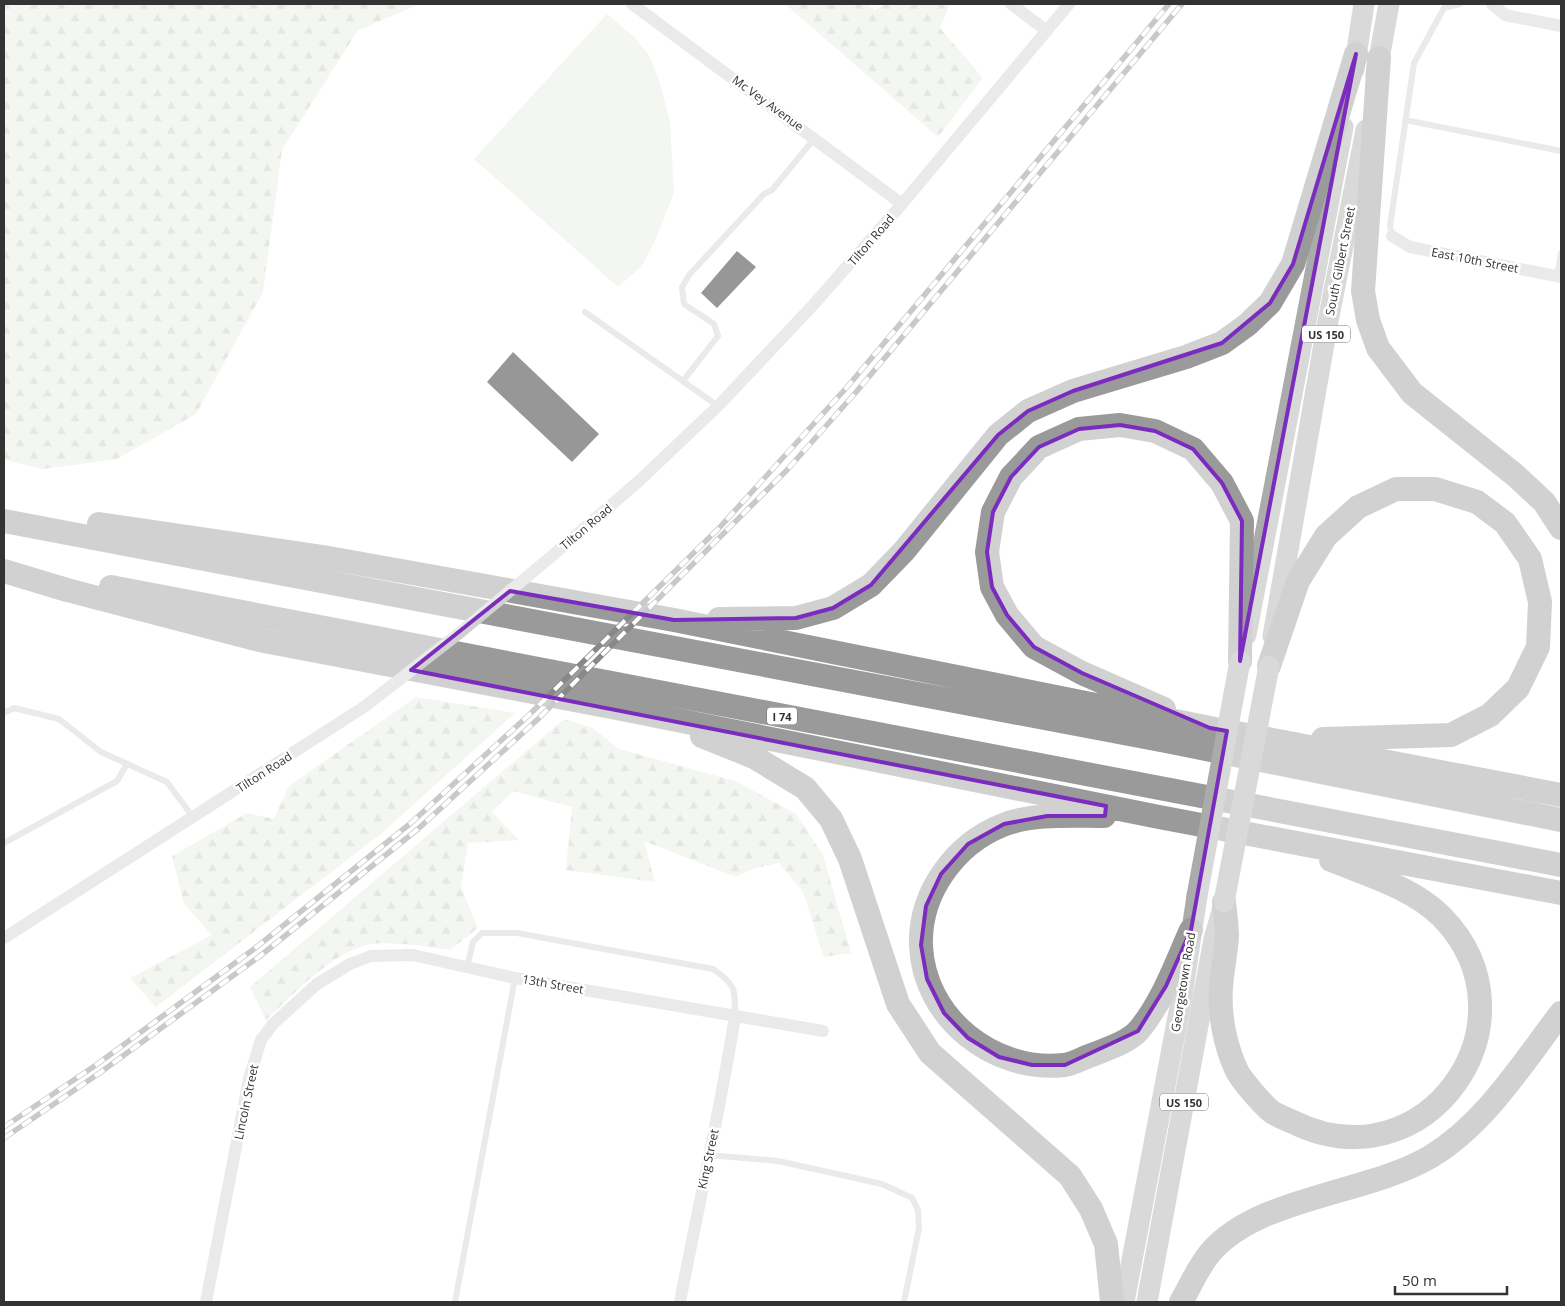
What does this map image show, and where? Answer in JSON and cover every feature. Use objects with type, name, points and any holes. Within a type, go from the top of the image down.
[{"type":"highway","points":[[1368,56],[1363,292],[1368,320],[1378,348],[1412,393],[1515,476],[1544,502],[1561,528]]},
{"type":"highway","points":[[674,620],[796,618],[833,608],[871,586],[904,551],[998,436],[1028,412],[1073,390],[1186,356],[1222,342],[1247,325],[1270,303],[1293,264],[1368,56]]},
{"type":"highway","points":[[1210,728],[1082,673],[1034,647],[1007,615],[992,587],[987,552],[993,512],[1010,477],[1039,447],[1079,429],[1120,425],[1155,431],[1193,448],[1222,483],[1242,521],[1240,661]]},
{"type":"highway","points":[[1269,666],[1298,581],[1326,536],[1358,507],[1396,489],[1435,489],[1476,502],[1505,523],[1530,559],[1540,602],[1538,647],[1518,688],[1490,715],[1451,735],[1279,740]]},
{"type":"highway","points":[[4,510],[323,557],[674,620],[1210,728],[1561,795]]},
{"type":"highway","points":[[4,521],[1136,736],[1561,820]]},
{"type":"highway","name":"I 74","points":[[4,566],[1561,865]]},
{"type":"highway","points":[[4,571],[67,590],[259,640],[627,710],[1158,817],[1561,893]]},
{"type":"highway","points":[[627,710],[689,730],[754,757],[805,788],[831,819],[853,866],[898,1004],[930,1053],[1070,1176],[1092,1209],[1106,1244],[1112,1302]]},
{"type":"highway","points":[[1158,817],[1048,816],[1004,824],[968,844],[940,874],[926,906],[921,945],[927,979],[944,1013],[968,1038],[999,1057],[1032,1065],[1065,1065],[1116,1044],[1138,1031],[1166,986],[1192,930]]},
{"type":"highway","points":[[1224,902],[1227,936],[1221,990],[1223,1029],[1236,1071],[1272,1112],[1314,1133],[1358,1138],[1390,1132],[1418,1121],[1449,1093],[1470,1060],[1477,1036],[1481,1011],[1475,970],[1461,940],[1441,916],[1412,895],[1380,880],[1276,839]]},
{"type":"highway","points":[[1181,1302],[1210,1253],[1234,1233],[1260,1218],[1390,1176],[1429,1158],[1466,1131],[1487,1108],[1561,1013]]},
{"type":"main road","name":"South Gilbert Street","points":[[1269,666],[1279,594],[1368,56],[1364,4]]},
{"type":"main road","name":"South Gilbert Street","points":[[1240,661],[1255,598],[1302,355],[1368,56],[1389,4]]},
{"type":"main road","name":"Georgetown Road","points":[[1124,1302],[1182,996],[1197,896],[1240,661]]},
{"type":"main road","name":"Georgetown Road","points":[[1147,1302],[1214,939],[1224,902],[1269,666]]},
{"type":"street","name":"Mc Vey Avenue","points":[[632,4],[902,204]]},
{"type":"street","points":[[1011,4],[1047,32]]},
{"type":"street","name":"Tilton Road","points":[[4,938],[364,707],[462,631],[639,482],[718,406],[814,304],[902,204],[1069,4]]},
{"type":"street","points":[[1492,4],[1505,15],[1561,26]]},
{"type":"street","name":"East 10th Street","points":[[1392,236],[1410,247],[1559,276]]},
{"type":"street","name":"13th Street","points":[[371,956],[413,956],[514,978],[823,1031]]},
{"type":"street","name":"Lincoln Street","points":[[206,1302],[249,1079],[261,1040],[273,1024],[317,984],[350,964],[371,956]]},
{"type":"street","name":"King Street","points":[[680,1302],[708,1155],[724,1085],[735,1016]]},
{"type":"lane","points":[[1392,236],[1390,226],[1404,120],[1414,63],[1444,8],[1460,4]]},
{"type":"lane","points":[[1404,120],[1561,151]]},
{"type":"lane","points":[[683,381],[718,336],[714,324],[684,304],[682,287],[689,275],[764,194],[772,190],[814,138]]},
{"type":"lane","points":[[1559,276],[1561,253]]},
{"type":"lane","points":[[585,312],[718,406]]},
{"type":"lane","points":[[4,714],[14,708],[59,719],[101,752],[167,782],[193,818]]},
{"type":"lane","points":[[4,843],[118,781],[127,764]]},
{"type":"lane","points":[[467,967],[473,942],[482,933],[517,933],[713,969],[730,981],[735,995],[735,1016]]},
{"type":"lane","points":[[455,1302],[514,978]]},
{"type":"lane","points":[[708,1155],[778,1161],[882,1184],[912,1198],[918,1210],[919,1228],[904,1302]]},
{"type":"highlighted area","points":[[1356,54],[1240,661],[1242,521],[1222,483],[1193,449],[1155,431],[1120,425],[1079,429],[1039,447],[1011,477],[993,512],[987,552],[992,587],[1007,615],[1034,647],[1082,673],[1210,728],[1227,731],[1191,930],[1166,986],[1138,1031],[1065,1065],[1032,1065],[999,1057],[968,1038],[944,1013],[927,979],[921,945],[926,906],[941,874],[968,844],[1004,824],[1047,816],[1105,816],[1106,806],[411,670],[510,591],[674,620],[796,618],[833,608],[871,585],[998,435],[1028,411],[1073,391],[1222,343],[1270,303],[1293,264]]},
{"type":"green space","points":[[4,4],[420,4],[358,30],[282,150],[263,292],[196,414],[117,459],[43,469],[4,460]]},
{"type":"green space","points":[[785,4],[868,4],[875,10],[883,4],[950,4],[940,28],[983,78],[938,137]]},
{"type":"green space","points":[[607,14],[633,36],[649,55],[659,80],[670,122],[674,193],[655,241],[642,266],[618,287],[474,159]]},
{"type":"green space","points":[[416,697],[515,713],[382,833],[156,1007],[130,978],[212,935],[184,904],[172,856],[247,813],[274,819],[289,786]]},
{"type":"green space","points":[[564,719],[593,728],[619,749],[735,781],[796,814],[823,855],[851,953],[824,957],[803,892],[779,863],[755,868],[736,877],[644,841],[655,882],[566,870],[572,807],[513,791],[492,812],[519,840],[468,843],[461,887],[478,928],[450,950],[408,944],[384,943],[366,945],[352,950],[312,977],[266,1020],[250,987]]},
{"type":"building","points":[[737,251],[756,267],[717,308],[701,293]]},
{"type":"building","points":[[513,352],[599,434],[572,462],[487,382]]},
{"type":"railway","points":[[4,1127],[96,1065],[254,949],[411,823],[530,714],[720,527],[848,386],[1169,4]]},
{"type":"railway","points":[[4,1138],[101,1072],[260,956],[418,829],[538,719],[787,470],[857,391],[1182,4]]}]
